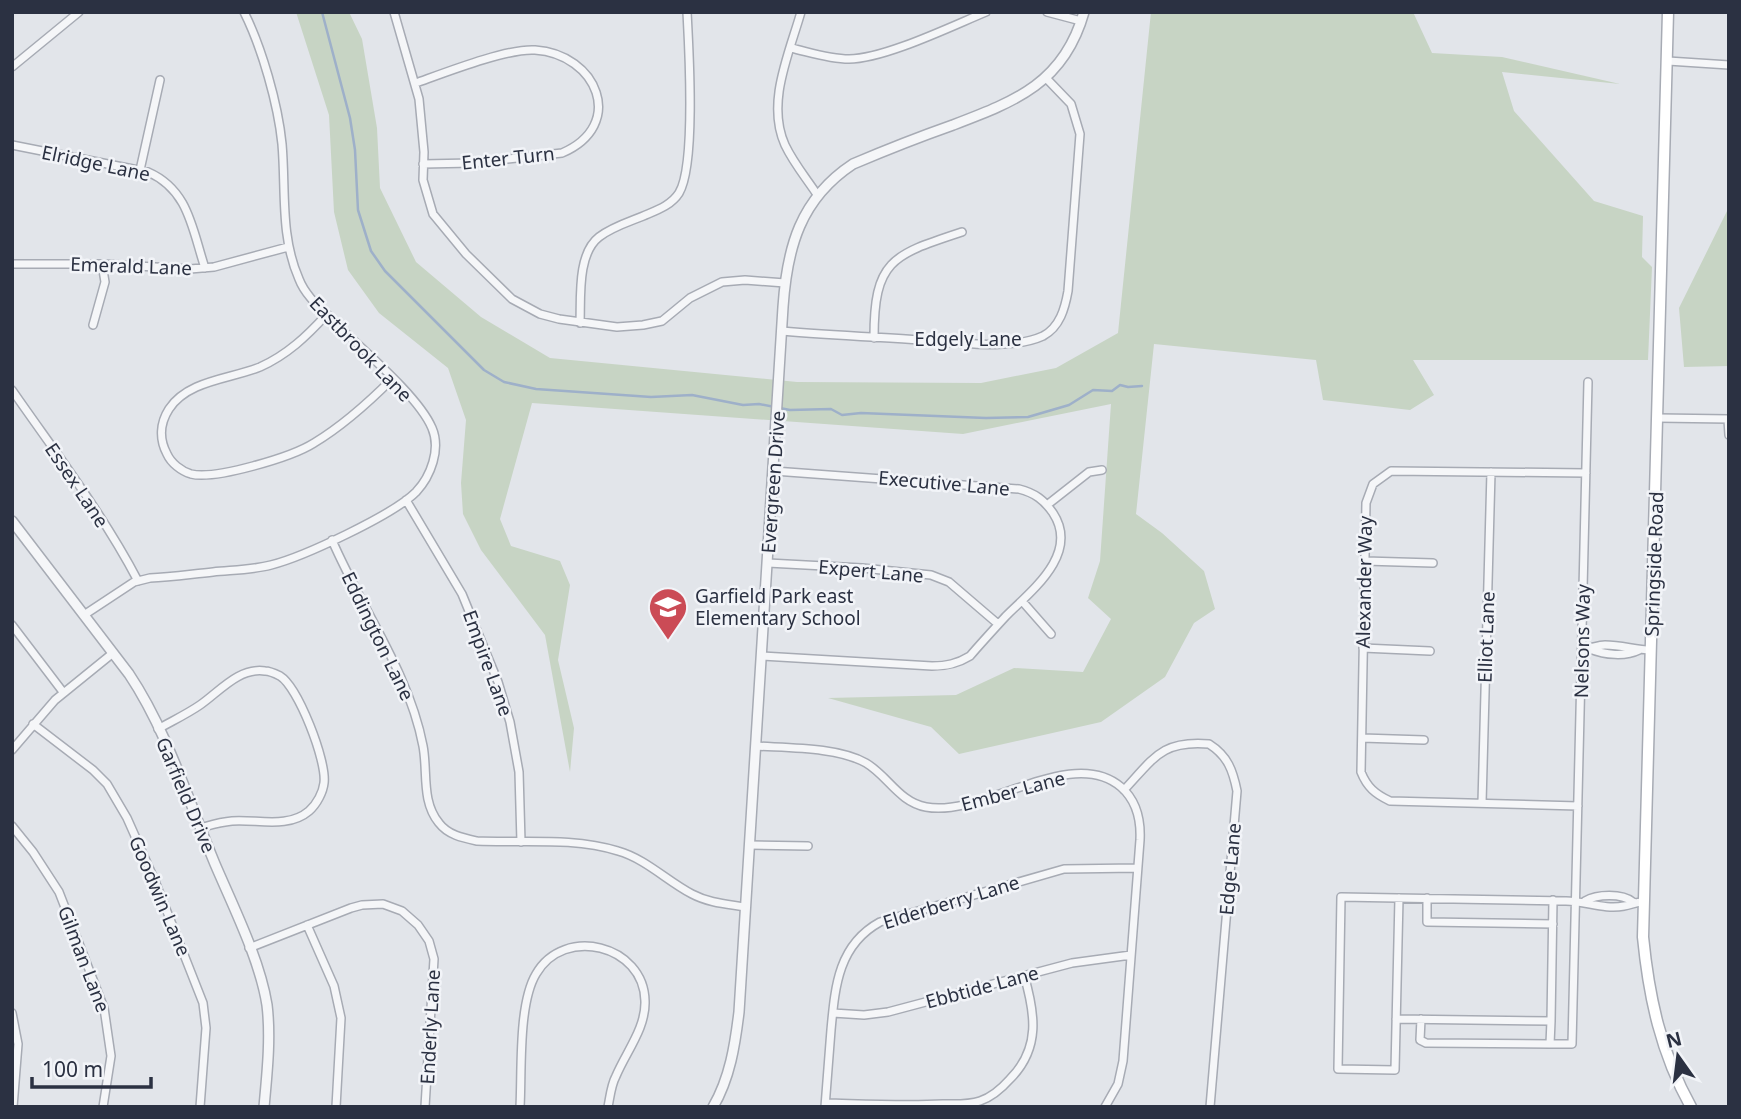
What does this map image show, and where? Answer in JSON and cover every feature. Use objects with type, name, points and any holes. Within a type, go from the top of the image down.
[{"type":"main road","name":"Springside Road","points":[[1668,12],[1643,937],[1653,1008],[1662,1044],[1690,1107]]},
{"type":"street","points":[[12,67],[79,12]]},
{"type":"street","name":"Eastbrook Lane","points":[[84,615],[138,581],[268,566],[332,540],[406,500],[422,485],[435,453],[432,428],[410,397],[303,289],[288,247],[278,116],[257,42],[244,12]]},
{"type":"street","points":[[394,12],[416,83],[425,191],[433,214],[484,273],[512,299],[540,314],[580,323],[617,327],[643,326],[662,321],[690,298],[722,282],[745,280],[785,283]]},
{"type":"street","points":[[580,323],[582,276],[590,247],[605,233],[666,206],[674,200],[684,182],[689,136],[687,12]]},
{"type":"street","points":[[801,12],[779,93],[779,122],[781,136],[790,155],[818,196]]},
{"type":"street","points":[[790,48],[845,59],[864,58],[910,43],[986,12]]},
{"type":"street","points":[[1047,12],[1083,17]]},
{"type":"street","name":"Evergreen Drive","points":[[713,1107],[723,1088],[735,1044],[785,283],[797,231],[818,196],[841,172],[853,164],[1007,104],[1046,78],[1071,46],[1083,17]]},
{"type":"street","name":"Enter Turn","points":[[416,83],[506,54],[533,49],[551,52],[579,65],[593,82],[599,102],[595,123],[590,132],[573,148],[562,153],[472,163],[424,164]]},
{"type":"street","points":[[1668,61],[1729,65]]},
{"type":"street","name":"Edgely Lane","points":[[782,331],[972,343],[1010,342],[1043,336],[1058,323],[1070,280],[1080,134],[1070,104],[1046,78]]},
{"type":"street","points":[[140,170],[160,80]]},
{"type":"street","name":"Elridge Lane","points":[[12,145],[140,170],[167,181],[182,198],[205,268]]},
{"type":"street","points":[[874,338],[874,306],[879,283],[889,265],[896,258],[915,249],[962,232]]},
{"type":"street","name":"Emerald Lane","points":[[12,264],[102,264],[190,270],[288,247]]},
{"type":"street","points":[[93,325],[105,282],[102,264]]},
{"type":"street","points":[[327,314],[302,341],[270,362],[200,386],[176,400],[166,415],[161,433],[165,451],[175,465],[191,474],[211,475],[310,446],[349,420],[392,379]]},
{"type":"street","name":"Nelsons Way","points":[[1550,1044],[1572,1044],[1578,806],[1586,649],[1588,382]]},
{"type":"street","name":"Essex Lane","points":[[12,390],[84,495],[138,581]]},
{"type":"street","points":[[1658,418],[1728,419],[1729,435]]},
{"type":"street","points":[[762,656],[920,666],[953,664],[970,656],[1046,576],[1056,559],[1061,539],[1058,520],[1047,505],[1089,472],[1102,470]]},
{"type":"street","name":"Executive Lane","points":[[774,471],[1009,488],[1029,492],[1041,498],[1047,505]]},
{"type":"street","name":"Alexander Way","points":[[1482,803],[1390,801],[1377,795],[1366,785],[1361,772],[1366,503],[1373,484],[1391,471],[1586,473]]},
{"type":"street","name":"Elliot Lane","points":[[1482,803],[1491,472]]},
{"type":"street","name":"Empire Lane","points":[[406,500],[463,594],[498,682],[510,722],[519,772],[521,842]]},
{"type":"street","name":"Garfield Drive","points":[[12,521],[138,687],[201,828],[260,975],[267,1006],[268,1030],[264,1107]]},
{"type":"street","name":"Eddington Lane","points":[[332,540],[411,701],[424,748],[426,795],[438,823],[446,831],[477,841],[593,845],[618,851],[641,861],[693,895],[713,902],[745,906]]},
{"type":"street","points":[[1365,561],[1433,562]]},
{"type":"street","name":"Expert Lane","points":[[768,563],[931,575],[949,582],[998,624]]},
{"type":"street","points":[[1022,601],[1051,634]]},
{"type":"street","points":[[12,625],[63,692]]},
{"type":"street","points":[[1586,649],[1610,645],[1651,650]]},
{"type":"street","points":[[1363,649],[1430,651]]},
{"type":"street","points":[[12,750],[63,692],[113,653]]},
{"type":"street","points":[[158,729],[190,712],[249,671],[265,671],[280,676],[292,689],[303,712],[320,753],[324,773],[320,795],[309,811],[293,820],[220,822],[201,828]]},
{"type":"street","name":"Goodwin Lane","points":[[33,724],[107,784],[127,818],[155,881],[203,1003],[206,1028],[200,1107]]},
{"type":"street","points":[[1362,738],[1424,740]]},
{"type":"street","name":"Edge Lane","points":[[1125,790],[1164,750],[1185,744],[1209,744],[1229,763],[1233,772],[1237,792],[1210,1107]]},
{"type":"street","name":"Ember Lane","points":[[756,746],[855,758],[877,772],[904,798],[927,807],[951,807],[1060,776],[1095,773],[1125,790]]},
{"type":"street","points":[[1105,1107],[1121,1073],[1138,868],[1139,818],[1125,790]]},
{"type":"street","points":[[1482,803],[1578,806]]},
{"type":"street","name":"Gilman Lane","points":[[12,827],[40,862],[59,892],[104,1008],[111,1056],[103,1107]]},
{"type":"street","points":[[749,845],[808,846]]},
{"type":"street","name":"Elderberry Lane","points":[[825,1105],[835,988],[845,957],[864,933],[880,922],[1063,869],[1138,868]]},
{"type":"street","points":[[1399,898],[1395,1070],[1338,1069],[1341,897],[1585,901],[1593,896],[1627,897],[1633,902],[1644,902]]},
{"type":"street","points":[[1427,898],[1427,922],[1553,924]]},
{"type":"street","points":[[1421,1019],[1420,1040],[1426,1043],[1550,1044],[1553,901]]},
{"type":"street","name":"Enderly Lane","points":[[249,948],[362,905],[383,904],[402,911],[424,933],[434,959],[425,1107]]},
{"type":"street","points":[[307,925],[334,986],[341,1018],[336,1107]]},
{"type":"street","points":[[520,1107],[523,1037],[532,982],[548,959],[565,950],[584,945],[603,947],[628,964],[640,981],[645,998],[642,1023],[614,1078],[608,1107]]},
{"type":"street","name":"Ebbtide Lane","points":[[833,1013],[864,1015],[901,1009],[1094,958],[1131,955]]},
{"type":"street","points":[[825,1105],[957,1104],[989,1097],[1015,1075],[1031,1045],[1034,1014],[1024,975]]},
{"type":"street","points":[[12,1013],[18,1044],[13,1107]]},
{"type":"street","points":[[1396,1018],[1550,1021]]},
{"type":"green space","points":[[296,12],[349,12],[362,39],[377,128],[380,188],[416,262],[481,317],[550,358],[797,382],[981,383],[1056,368],[1118,333],[1151,12],[1413,12],[1432,53],[1502,57],[1620,84],[1502,72],[1514,111],[1594,201],[1643,216],[1642,257],[1652,267],[1648,360],[1413,360],[1434,395],[1410,410],[1323,400],[1316,360],[1154,344],[1136,514],[1162,533],[1204,571],[1215,609],[1194,623],[1165,677],[1101,722],[959,754],[931,727],[828,698],[956,695],[1014,668],[1083,672],[1111,619],[1088,598],[1100,561],[1111,404],[963,434],[532,403],[500,519],[511,546],[560,561],[570,585],[558,660],[574,728],[570,772],[545,635],[481,550],[463,514],[461,483],[466,420],[448,368],[379,313],[348,270],[334,212],[329,115]]},
{"type":"green space","points":[[1729,207],[1729,366],[1684,367],[1679,308]]},
{"type":"waterway","points":[[322,12],[350,118],[355,150],[358,210],[371,251],[385,271],[484,370],[504,382],[536,389],[651,397],[692,395],[743,405],[759,404],[790,410],[831,409],[842,415],[861,413],[986,418],[1028,417],[1069,405],[1093,390],[1112,391],[1120,385],[1142,386]]},
{"type":"place","name":"Garfield Park east Elementary School","points":[[668,641]]}]
